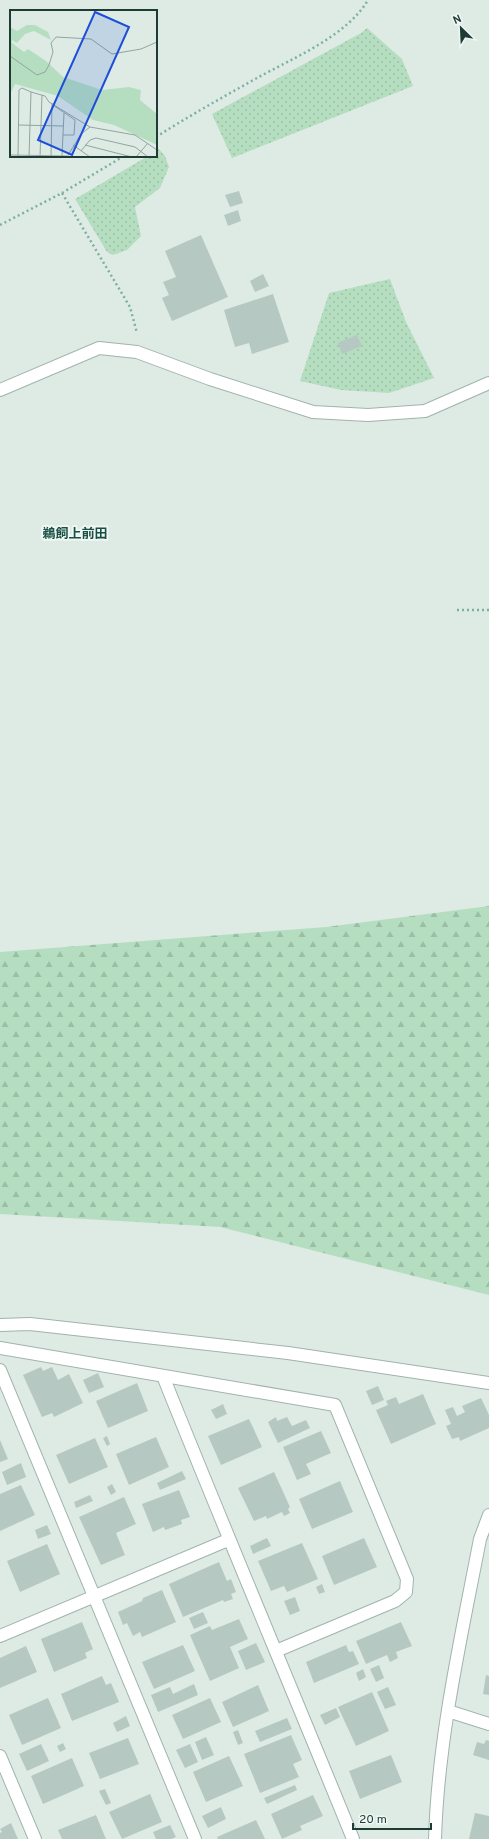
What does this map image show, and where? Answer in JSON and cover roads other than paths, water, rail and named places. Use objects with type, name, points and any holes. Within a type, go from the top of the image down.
[{"type":"street","points":[[0,390],[99,348],[137,352],[210,379],[312,412],[368,415],[425,411],[489,383]]},
{"type":"street","points":[[0,1324],[30,1324],[288,1353],[489,1383]]},
{"type":"street","points":[[0,1348],[335,1406],[407,1579],[406,1592],[395,1601],[276,1651]]},
{"type":"street","points":[[0,1370],[195,1839]]},
{"type":"street","points":[[163,1376],[228,1540],[276,1651],[353,1839]]},
{"type":"street","points":[[435,1839],[436,1813],[448,1711],[480,1539],[489,1515]]},
{"type":"street","points":[[0,1636],[228,1540]]},
{"type":"street","points":[[448,1711],[489,1724]]},
{"type":"street","points":[[0,1756],[35,1839]]},
{"type":"district","name":"鵜飼上前田","points":[[75,533]]}]
